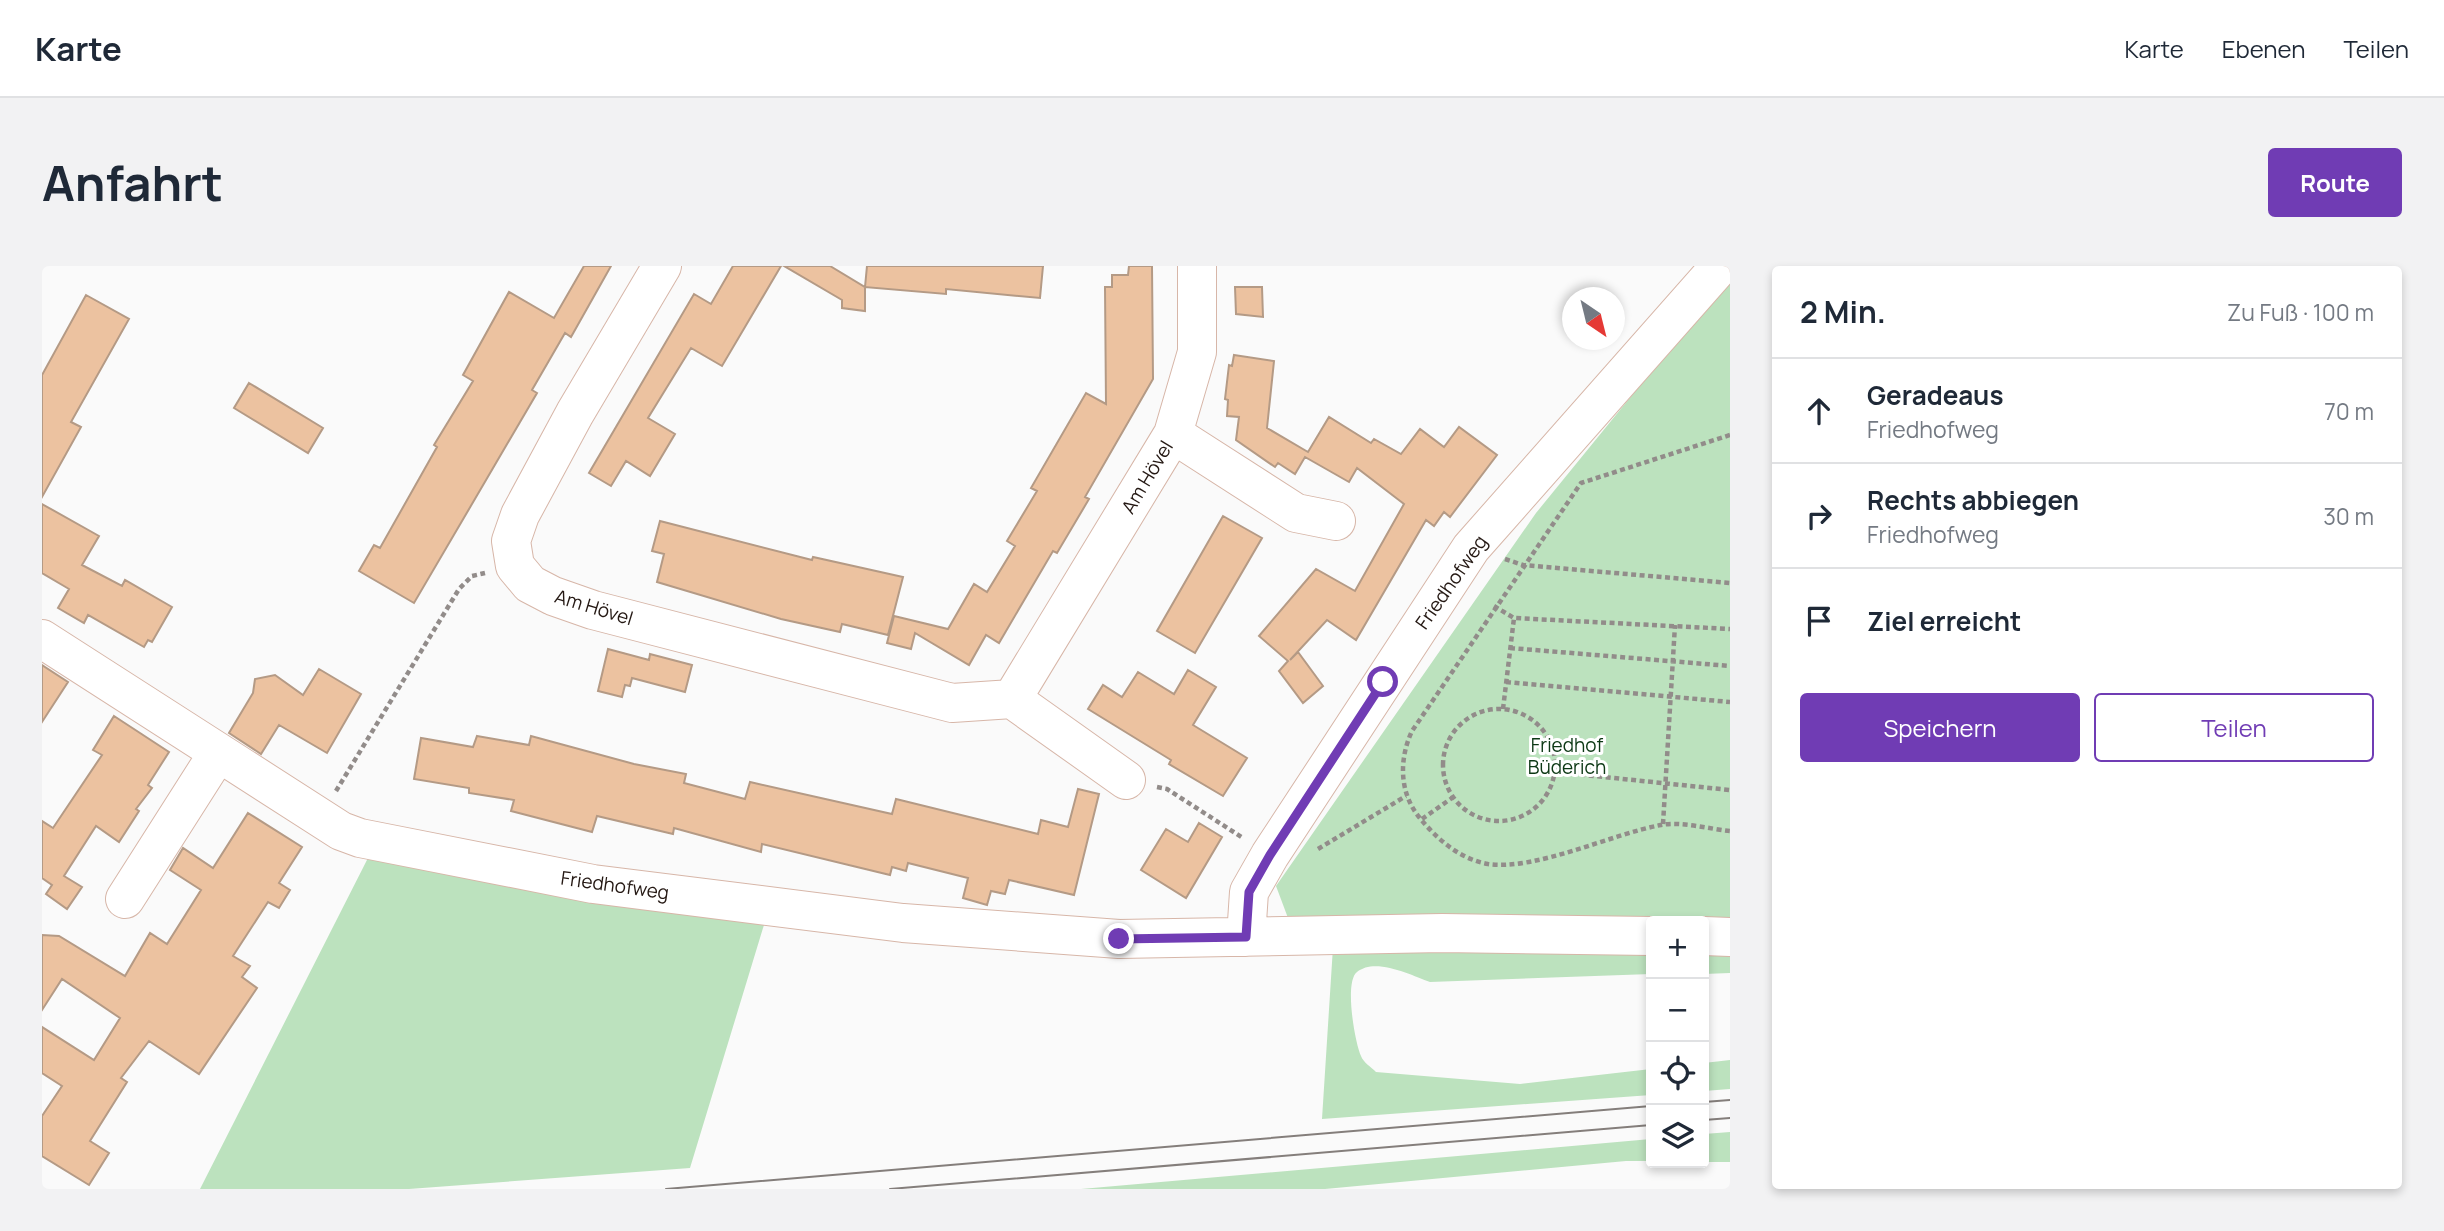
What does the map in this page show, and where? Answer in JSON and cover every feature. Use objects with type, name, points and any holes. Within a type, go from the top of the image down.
[{"type":"street","points":[[515,566],[511,541],[520,515],[575,413],[662,266]]},
{"type":"street","name":"Am Hövel","points":[[515,566],[530,584],[553,596],[593,610],[953,703],[1012,699],[1173,434],[1198,352],[1197,266]]},
{"type":"street","name":"Friedhofweg","points":[[1246,937],[1249,892],[1270,855],[1471,548],[1720,266]]},
{"type":"street","name":"Am Hövel","points":[[1173,434],[1296,513],[1336,522]]},
{"type":"street","name":"Friedhofweg","points":[[42,639],[319,818],[360,838],[606,886],[903,923],[1119,939],[1442,933],[1646,936]]},
{"type":"street","points":[[1012,699],[1126,780]]},
{"type":"street","points":[[125,899],[218,753]]},
{"type":"street","points":[[1709,936],[1730,937]]},
{"type":"path","points":[[1730,435],[1581,483],[1494,606],[1406,743],[1401,763],[1406,796],[1421,820],[1451,848],[1489,864],[1510,864],[1543,857],[1663,824],[1730,831]]},
{"type":"path","points":[[1471,548],[1523,565],[1730,583]]},
{"type":"path","points":[[319,818],[459,589],[472,576],[515,566]]},
{"type":"path","points":[[1494,606],[1514,618],[1730,629]]},
{"type":"path","points":[[1503,709],[1514,618]]},
{"type":"path","points":[[1663,824],[1675,625]]},
{"type":"path","points":[[1510,648],[1730,666]]},
{"type":"path","points":[[1506,682],[1730,702]]},
{"type":"path","points":[[1503,709],[1521,713],[1536,723],[1548,737],[1554,753],[1555,772],[1550,790],[1538,806],[1522,817],[1503,822],[1484,820],[1466,811],[1452,798],[1444,781],[1442,764],[1450,738],[1469,718],[1485,710],[1503,709]]},
{"type":"path","points":[[1555,772],[1730,790]]},
{"type":"path","points":[[1126,780],[1167,789],[1270,855]]},
{"type":"path","points":[[1318,849],[1406,796]]},
{"type":"path","points":[[1421,820],[1452,798]]},
{"type":"green space","name":"Friedhof Büderich","points":[[1730,275],[1730,920],[1709,920],[1709,916],[1646,916],[1646,920],[1437,919],[1291,926],[1276,886],[1536,513]]},
{"type":"green space","points":[[369,856],[767,915],[690,1168],[409,1189],[200,1189]]},
{"type":"green space","points":[[1333,947],[1646,948],[1646,974],[1430,982],[1393,969],[1373,966],[1357,972],[1353,978],[1351,1000],[1361,1056],[1376,1072],[1520,1084],[1646,1070],[1646,1095],[1322,1119]]},
{"type":"green space","points":[[1709,948],[1730,948],[1730,973],[1709,974]]},
{"type":"green space","points":[[1730,1060],[1730,1089],[1709,1091],[1709,1062]]},
{"type":"green space","points":[[1730,1132],[1730,1162],[1709,1162],[1709,1134]]},
{"type":"green space","points":[[1646,1139],[1646,1161],[1325,1189],[1081,1189]]},
{"type":"building","points":[[584,266],[611,266],[571,337],[565,333],[532,390],[537,393],[414,603],[359,571],[374,545],[380,548],[437,447],[434,445],[473,381],[463,375],[509,292],[554,318]]},
{"type":"building","points":[[733,266],[781,266],[722,366],[691,348],[648,418],[675,434],[650,476],[626,461],[611,486],[589,473],[694,294],[711,304]]},
{"type":"building","points":[[784,266],[830,266],[865,287],[865,311],[842,308],[842,300]]},
{"type":"building","points":[[867,266],[1043,266],[1040,298],[946,289],[946,294],[865,287]]},
{"type":"building","points":[[1129,266],[1152,266],[1153,379],[1085,497],[1089,499],[1057,553],[1053,551],[999,643],[986,635],[969,665],[915,633],[911,649],[887,643],[894,616],[948,629],[974,584],[987,592],[1015,546],[1007,541],[1037,491],[1031,488],[1086,393],[1106,404],[1105,287],[1112,287],[1112,275],[1128,275]]},
{"type":"building","points":[[1235,287],[1262,287],[1263,317],[1236,314]]},
{"type":"building","points":[[86,295],[129,319],[71,422],[81,427],[42,497],[42,375]]},
{"type":"building","points":[[1234,355],[1274,361],[1267,428],[1308,452],[1329,417],[1371,443],[1374,439],[1401,454],[1420,429],[1444,447],[1459,427],[1497,455],[1450,517],[1444,512],[1434,526],[1426,520],[1356,640],[1327,620],[1290,660],[1298,652],[1323,686],[1303,703],[1279,671],[1288,661],[1259,636],[1316,569],[1355,591],[1404,504],[1357,468],[1349,482],[1305,457],[1295,474],[1278,463],[1275,467],[1236,440],[1239,417],[1227,416],[1228,400],[1225,399],[1229,365],[1232,366]]},
{"type":"building","points":[[249,383],[323,428],[308,453],[234,408]]},
{"type":"building","points":[[42,504],[99,536],[82,565],[122,586],[125,580],[172,607],[152,642],[148,640],[144,647],[88,615],[84,623],[58,608],[69,589],[42,573]]},
{"type":"building","points":[[1223,516],[1262,538],[1195,653],[1157,631]]},
{"type":"building","points":[[660,521],[812,560],[813,557],[903,577],[888,635],[842,624],[840,632],[781,619],[657,582],[664,554],[652,551]]},
{"type":"building","points":[[608,649],[649,660],[650,654],[692,665],[685,692],[632,678],[630,686],[625,685],[622,697],[598,691]]},
{"type":"building","points":[[42,665],[68,682],[42,722]]},
{"type":"building","points":[[319,669],[361,694],[327,753],[279,725],[261,754],[229,733],[253,693],[255,679],[275,675],[303,695]]},
{"type":"building","points":[[1188,670],[1216,687],[1193,725],[1247,758],[1223,796],[1169,764],[1171,760],[1088,709],[1103,685],[1122,697],[1138,672],[1174,694]]},
{"type":"building","points":[[114,716],[169,752],[148,785],[152,788],[136,809],[139,811],[119,842],[96,826],[64,876],[82,887],[67,909],[46,894],[52,885],[42,878],[42,821],[53,828],[102,755],[93,750]]},
{"type":"building","points":[[477,736],[529,745],[531,736],[634,764],[686,774],[684,783],[745,799],[750,782],[892,814],[896,799],[1038,834],[1041,820],[1068,827],[1078,789],[1099,794],[1074,895],[1009,880],[1005,894],[991,891],[987,905],[963,898],[968,878],[908,863],[906,871],[892,867],[890,875],[762,844],[761,852],[674,828],[673,834],[597,816],[592,832],[511,811],[514,800],[469,793],[469,788],[414,779],[421,738],[473,747]]},
{"type":"building","points":[[248,813],[302,847],[279,883],[290,890],[279,908],[268,902],[233,956],[250,966],[242,977],[257,988],[199,1074],[149,1041],[121,1078],[127,1082],[90,1141],[109,1153],[89,1185],[42,1156],[42,1116],[62,1086],[42,1073],[42,1027],[94,1060],[120,1018],[62,979],[42,1010],[42,935],[59,936],[125,976],[150,933],[167,944],[201,890],[170,870],[183,848],[213,868]]},
{"type":"building","points":[[1199,823],[1222,837],[1186,898],[1141,870],[1166,829],[1188,842]]},
{"type":"tram line","points":[[1709,1102],[1730,1100]]},
{"type":"tram line","points":[[666,1189],[1646,1106]]},
{"type":"tram line","points":[[1709,1120],[1730,1118]]},
{"type":"tram line","points":[[890,1189],[1646,1125]]},
{"type":"route","points":[[1119,939],[1246,937],[1249,892],[1270,855],[1383,682]]}]
